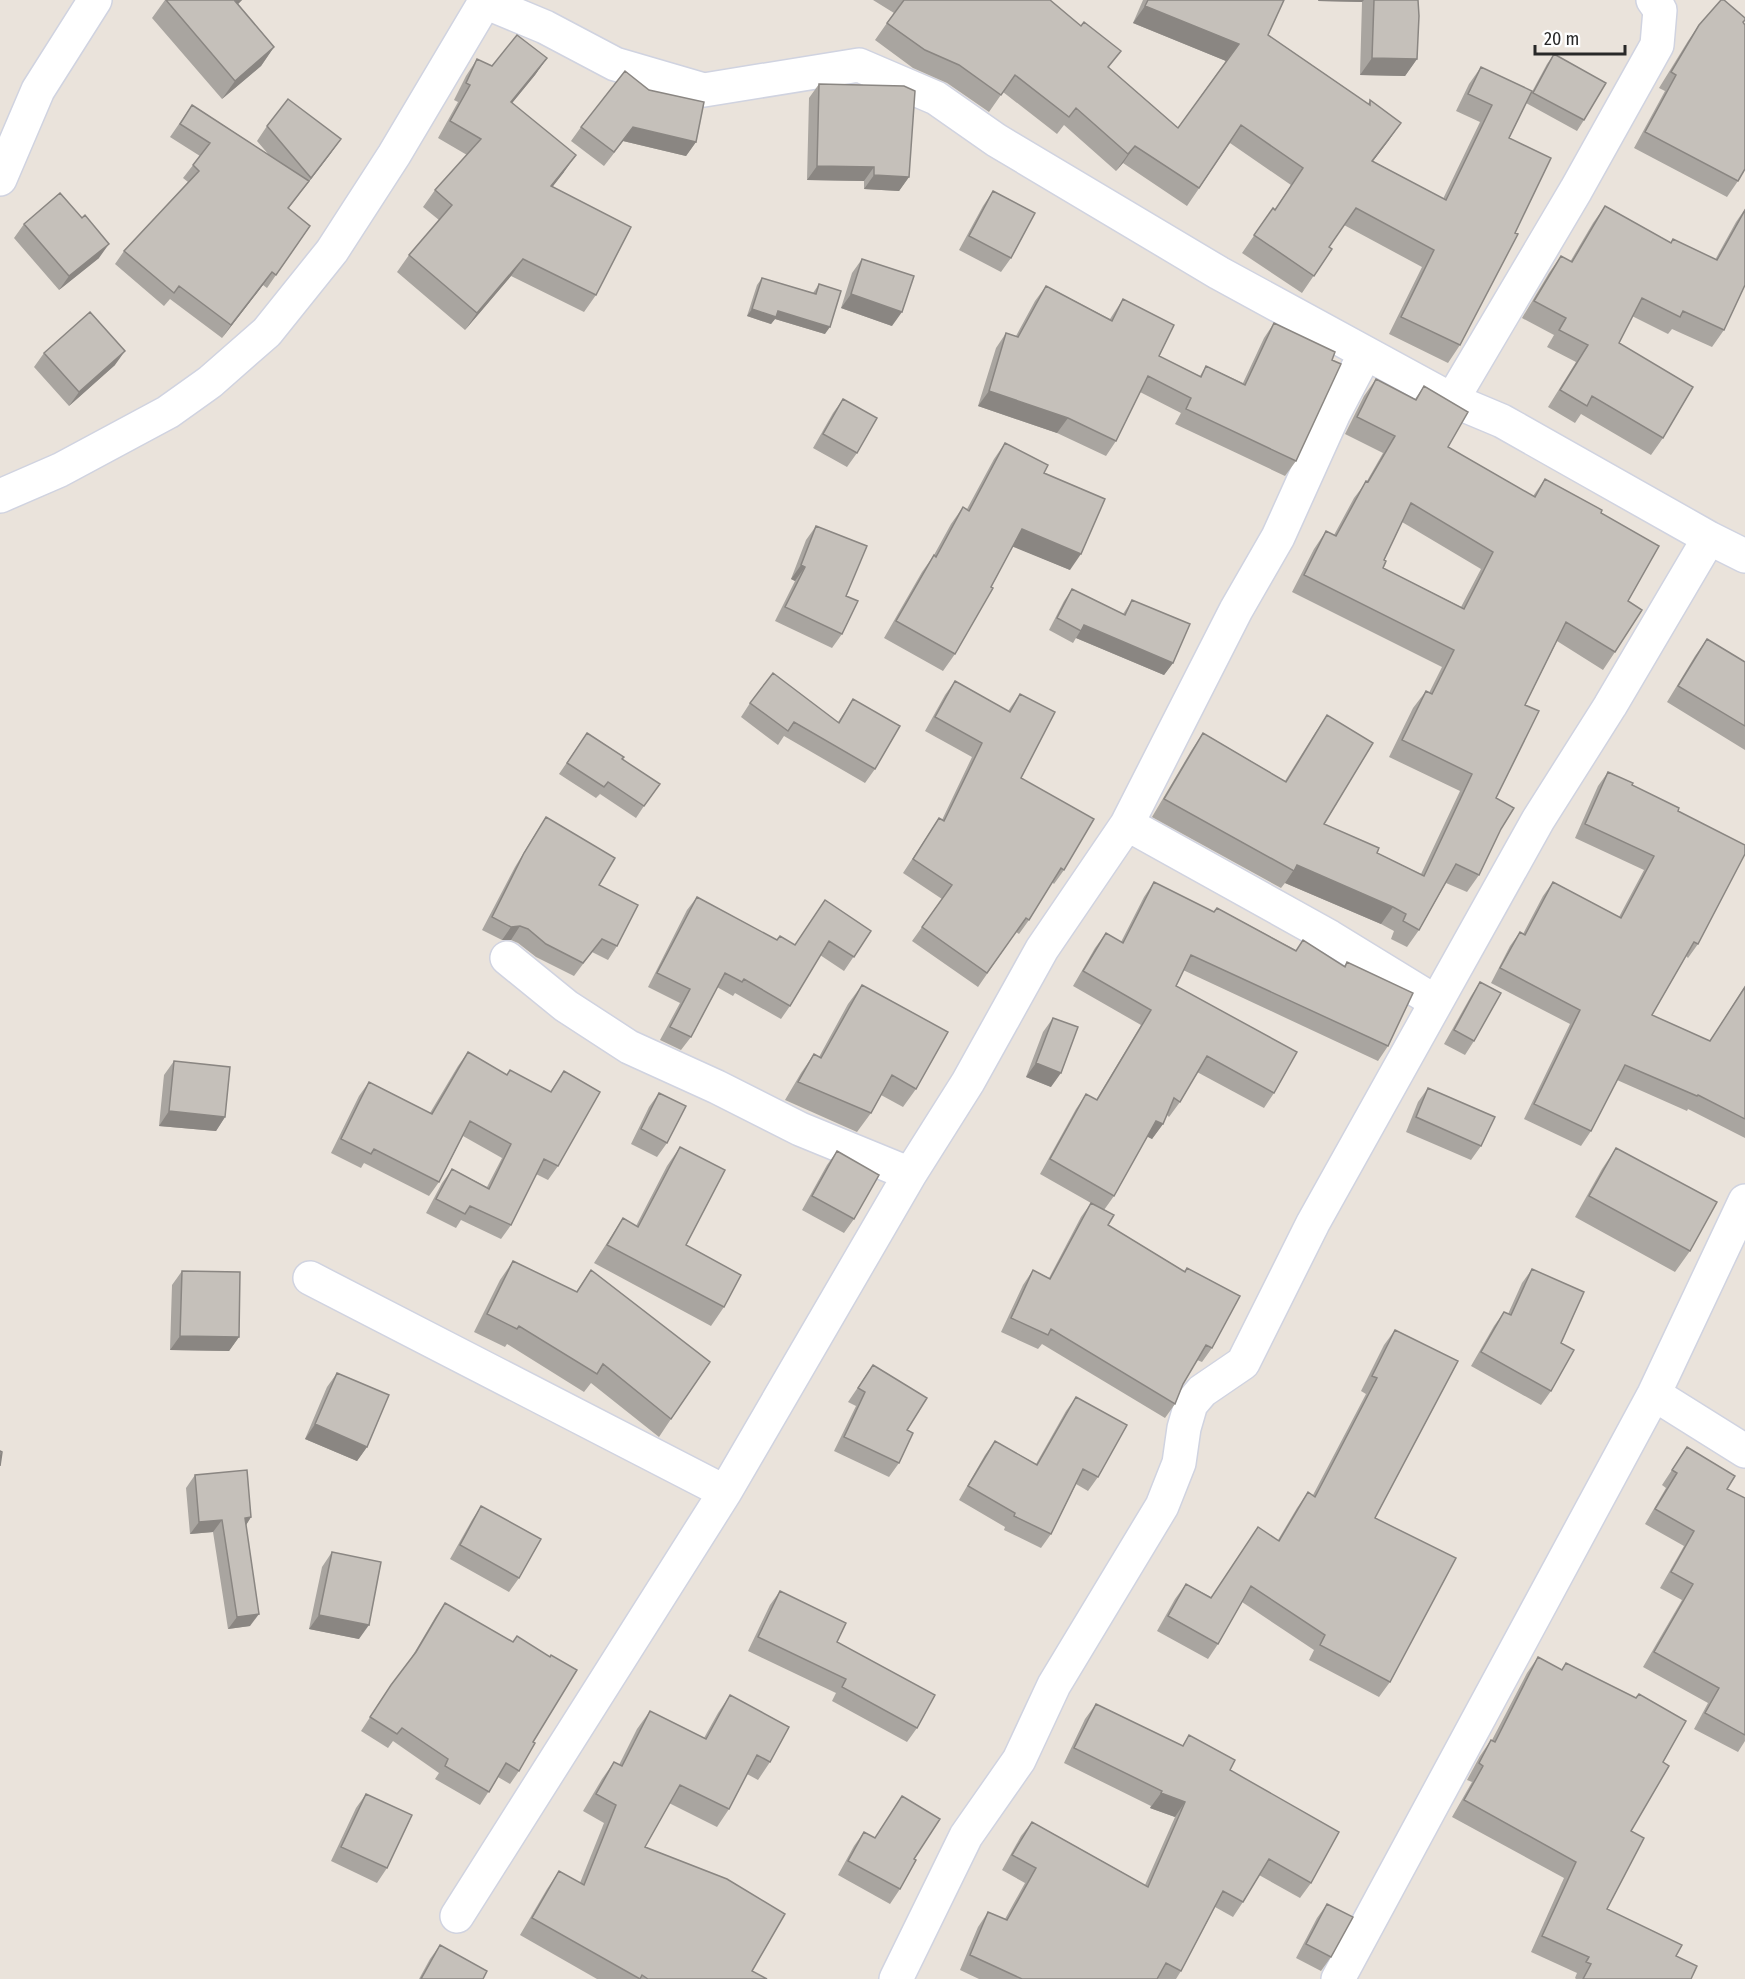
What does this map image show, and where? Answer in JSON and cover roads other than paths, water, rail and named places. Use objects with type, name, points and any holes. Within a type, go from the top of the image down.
[{"type":"street","points":[[0,179],[38,90],[95,0]]},
{"type":"street","points":[[1452,400],[1576,190],[1657,45],[1660,10],[1653,0]]},
{"type":"street","points":[[0,496],[60,470],[168,412],[210,382],[267,332],[338,242],[394,155],[486,1],[545,27],[615,64],[704,90],[859,65],[936,98],[996,140],[1188,255],[1365,354],[1452,400],[1502,421],[1710,538],[1744,552]]},
{"type":"street","points":[[457,1916],[724,1492],[910,1174],[968,1082],[1042,949],[1127,824],[1236,610],[1278,537],[1334,413],[1365,354]]},
{"type":"street","points":[[896,1979],[966,1836],[1019,1760],[1054,1685],[1162,1506],[1179,1463],[1184,1428],[1191,1404],[1202,1391],[1243,1363],[1313,1223],[1538,820],[1610,706],[1710,538]]},
{"type":"street","points":[[1127,824],[1330,937],[1436,1002]]},
{"type":"street","points":[[507,958],[566,1006],[629,1047],[717,1087],[800,1129],[910,1174]]},
{"type":"street","points":[[1338,1979],[1654,1394],[1745,1201]]},
{"type":"street","points":[[310,1278],[724,1492]]},
{"type":"street","points":[[1654,1394],[1745,1451]]}]
